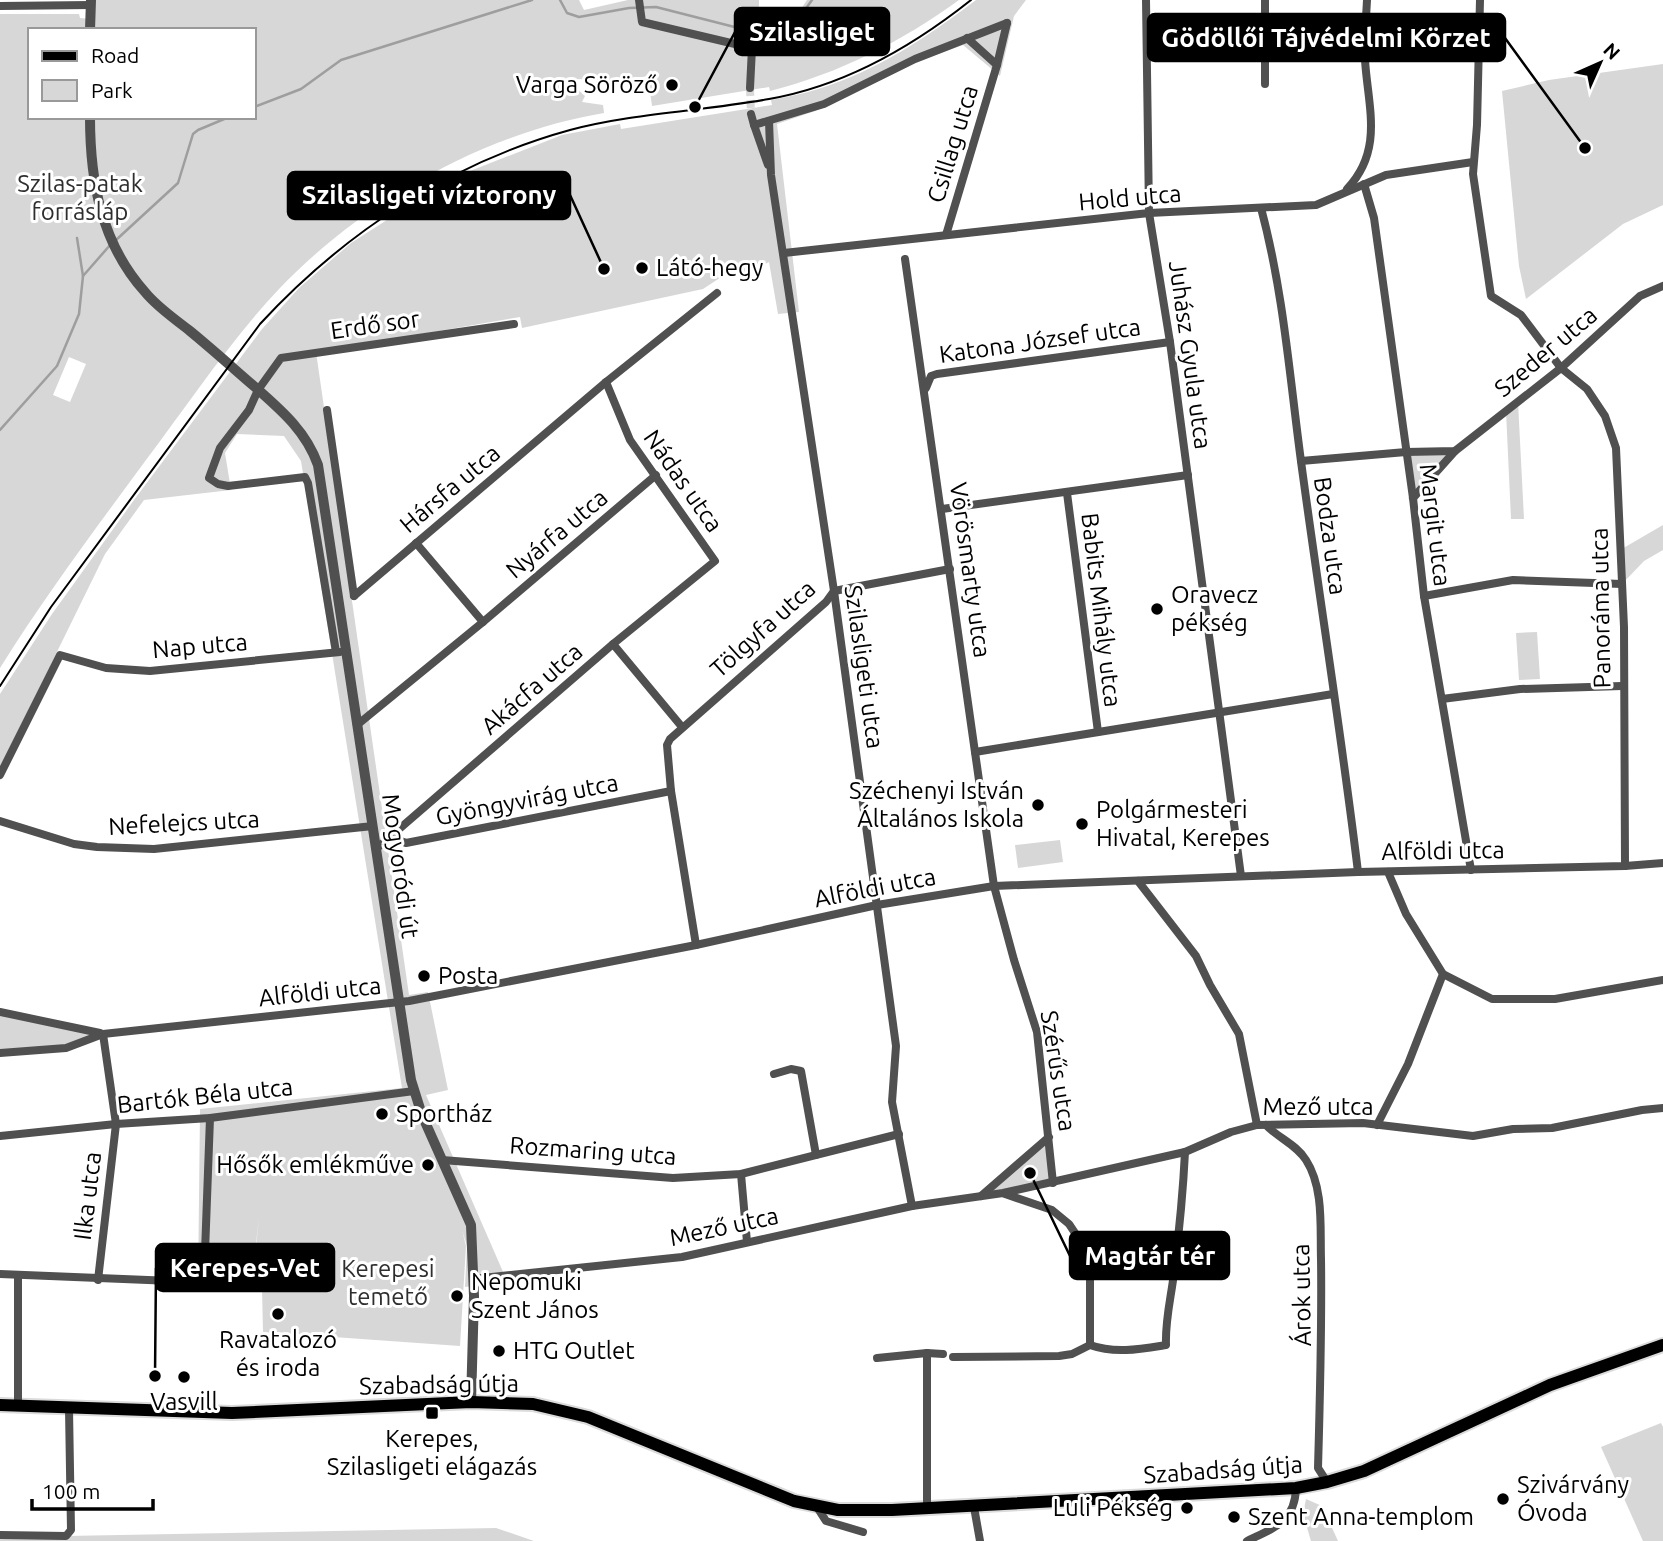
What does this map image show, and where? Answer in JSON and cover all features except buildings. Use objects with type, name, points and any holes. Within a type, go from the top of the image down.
[{"type":"main road","name":"Szabadság útja","points":[[0,1405],[232,1413],[471,1402],[533,1404],[588,1417],[794,1502],[865,1511],[927,1509],[1296,1488],[1326,1482],[1364,1471],[1550,1385],[1663,1345]]},
{"type":"street","name":"Juhász Gyula utca","points":[[1146,0],[1149,214],[1170,342],[1241,876]]},
{"type":"street","points":[[1265,0],[1265,84]]},
{"type":"street","points":[[1342,194],[1361,173],[1373,124],[1365,60],[1367,0]]},
{"type":"street","points":[[1473,162],[1477,125],[1480,0]]},
{"type":"street","points":[[639,1],[642,22],[752,48],[750,88]]},
{"type":"street","points":[[0,6],[90,3],[90,28]]},
{"type":"street","name":"Csillag utca","points":[[946,235],[997,65],[1007,23],[967,38],[997,65]]},
{"type":"street","points":[[754,125],[824,104],[915,59],[967,38]]},
{"type":"street","name":"Szilasligeti utca","points":[[751,114],[771,175]]},
{"type":"street","name":"Mogyoródi út","points":[[90,119],[93,185],[101,215],[113,242],[145,293],[258,390],[304,435],[318,465],[340,652]]},
{"type":"street","name":"Szilasligeti utca","points":[[769,121],[771,175],[785,253],[834,591],[897,1046],[891,1090],[912,1206]]},
{"type":"street","name":"Hold utca","points":[[785,253],[1149,214],[1316,205],[1386,175],[1473,162]]},
{"type":"street","name":"Panoráma utca","points":[[1473,162],[1491,296],[1521,315],[1561,368],[1587,389],[1605,416],[1616,448],[1622,584],[1625,866]]},
{"type":"street","name":"Margit utca","points":[[1364,184],[1374,218],[1424,596],[1471,870]]},
{"type":"street","name":"Bodza utca","points":[[1261,208],[1280,289],[1358,872]]},
{"type":"street","name":"Vörösmarty utca","points":[[905,259],[994,886]]},
{"type":"street","name":"Szeder utca","points":[[1413,498],[1455,452],[1561,368],[1640,296],[1663,286]]},
{"type":"street","name":"Hársfa utca","points":[[327,410],[354,596],[606,382],[717,293]]},
{"type":"street","name":"Erdő sor","points":[[258,390],[281,358],[514,324]]},
{"type":"street","name":"Katona József utca","points":[[925,391],[931,376],[937,374],[1170,342]]},
{"type":"street","name":"Nádas utca","points":[[606,382],[630,440],[715,561]]},
{"type":"street","name":"Mogyoródi út","points":[[258,390],[249,410],[220,449],[209,478],[228,486],[305,477],[308,483],[340,652],[357,725],[414,1091],[471,1225],[474,1279],[471,1402]]},
{"type":"street","points":[[1301,461],[1406,452],[1455,452]]},
{"type":"street","name":"Nyárfa utca","points":[[357,725],[656,475]]},
{"type":"street","points":[[942,509],[1188,475]]},
{"type":"street","name":"Babits Mihály utca","points":[[1067,493],[1098,732]]},
{"type":"street","points":[[416,543],[483,622]]},
{"type":"street","name":"Akácfa utca","points":[[376,849],[613,644],[715,561]]},
{"type":"street","name":"Tölgyfa utca","points":[[696,944],[671,791],[667,745],[670,739],[825,602],[834,591],[950,569]]},
{"type":"street","points":[[1424,596],[1513,580],[1622,584]]},
{"type":"street","points":[[613,644],[682,727]]},
{"type":"street","name":"Nap utca","points":[[0,775],[60,655],[106,668],[150,671],[340,652]]},
{"type":"street","points":[[1441,699],[1520,689],[1622,686]]},
{"type":"street","points":[[975,752],[1333,694]]},
{"type":"street","name":"Gyöngyvirág utca","points":[[391,837],[406,843],[671,791]]},
{"type":"street","name":"Nefelejcs utca","points":[[0,821],[64,842],[127,849],[204,845],[373,826]]},
{"type":"street","name":"Alföldi utca","points":[[0,1053],[66,1048],[103,1034],[399,1003],[877,905],[994,886],[1663,863]]},
{"type":"street","points":[[1388,872],[1406,914],[1443,974],[1492,999],[1555,999],[1663,980]]},
{"type":"street","points":[[1138,881],[1196,956],[1240,1034],[1262,1125]]},
{"type":"street","name":"Szérűs utca","points":[[994,886],[1037,1032],[1053,1183]]},
{"type":"street","points":[[1377,1125],[1408,1064],[1443,974]]},
{"type":"street","name":"Alföldi utca","points":[[0,1012],[103,1034]]},
{"type":"street","name":"Ilka utca","points":[[98,1280],[116,1124],[103,1034]]},
{"type":"street","points":[[775,1074],[792,1069],[801,1071],[816,1155]]},
{"type":"street","name":"Bartók Béla utca","points":[[0,1136],[210,1118],[414,1091]]},
{"type":"street","name":"Mező utca","points":[[474,1279],[682,1257],[912,1206],[1053,1183],[1185,1152],[1231,1132],[1262,1125],[1377,1125],[1473,1136],[1513,1129],[1552,1128],[1663,1108]]},
{"type":"street","points":[[0,1274],[98,1280],[197,1282],[204,1279],[210,1118]]},
{"type":"street","name":"Árok utca","points":[[1262,1125],[1293,1146],[1306,1160],[1318,1194],[1323,1337],[1318,1468],[1326,1482]]},
{"type":"street","name":"Rozmaring utca","points":[[442,1160],[673,1178],[741,1174],[899,1134]]},
{"type":"street","points":[[981,1196],[1049,1137]]},
{"type":"street","points":[[954,1357],[1059,1356],[1072,1354],[1090,1345],[1101,1349],[1126,1350],[1166,1345],[1165,1321],[1181,1221],[1185,1152]]},
{"type":"street","points":[[741,1174],[747,1242]]},
{"type":"street","points":[[1003,1193],[1052,1210],[1069,1224],[1079,1239],[1090,1265],[1090,1345]]},
{"type":"street","points":[[18,1275],[18,1406]]},
{"type":"street","points":[[927,1353],[927,1509]]},
{"type":"street","points":[[877,1358],[943,1354]]},
{"type":"street","points":[[0,1535],[66,1536],[71,1530],[69,1409]]},
{"type":"street","points":[[1247,1541],[1280,1524],[1289,1516],[1294,1507],[1296,1488]]},
{"type":"street","name":"Szabadság útja","points":[[817,1507],[826,1521],[863,1532]]},
{"type":"street","points":[[974,1507],[980,1541]]},
{"type":"green space","name":"Szilas-patak forrásláp","points":[[91,0],[579,0],[584,10],[628,0],[759,0],[759,9],[791,24],[807,0],[959,0],[892,43],[821,75],[770,91],[769,87],[652,106],[648,76],[619,81],[576,79],[574,86],[585,96],[582,102],[603,105],[604,113],[559,123],[471,154],[387,200],[348,227],[279,289],[210,373],[71,562],[0,668],[0,14],[79,14],[80,18],[90,19]],"holes":[[[69,357],[86,364],[70,402],[53,395]]]},
{"type":"green space","name":"Kerepesi temető","points":[[976,0],[1026,0],[1014,16],[1000,76],[963,45],[914,63],[815,111],[777,124],[799,312],[778,314],[769,262],[741,277],[738,266],[703,289],[522,328],[520,317],[316,352],[409,995],[428,992],[448,1090],[426,1095],[507,1281],[465,1287],[467,1246],[462,1230],[466,1246],[460,1346],[263,1332],[262,1288],[253,1278],[259,1217],[252,1279],[260,1288],[198,1286],[200,1109],[402,1088],[301,461],[284,436],[237,434],[225,453],[231,490],[144,500],[105,554],[0,768],[0,694],[52,614],[262,329],[299,288],[351,243],[465,173],[562,135],[620,124],[621,129],[772,105],[771,100],[840,82],[901,52]]},
{"type":"green space","points":[[1663,64],[1663,205],[1623,224],[1526,299],[1519,266],[1502,91],[1549,80]]},
{"type":"green space","points":[[1518,402],[1524,519],[1511,519],[1506,411]]},
{"type":"green space","points":[[1455,451],[1413,498],[1406,452]]},
{"type":"green space","points":[[1663,525],[1663,550],[1644,561],[1622,584],[1620,550]]},
{"type":"green space","points":[[1537,632],[1540,679],[1519,680],[1516,633]]},
{"type":"green space","points":[[1060,840],[1063,862],[1018,868],[1015,845]]},
{"type":"green space","points":[[0,1012],[103,1034],[66,1048],[0,1054]]},
{"type":"green space","points":[[1049,1137],[1053,1183],[981,1196]]},
{"type":"green space","points":[[1661,1423],[1663,1541],[1643,1541],[1601,1447]]},
{"type":"green space","points":[[1306,1499],[1322,1506],[1338,1541],[1311,1541],[1303,1514]]},
{"type":"green space","points":[[496,1528],[534,1541],[0,1541],[0,1534],[66,1536]]},
{"type":"waterway","points":[[256,106],[301,89],[341,60],[532,0]]},
{"type":"waterway","points":[[560,0],[567,13],[579,17],[629,8],[656,7],[762,34],[792,28],[812,0]]},
{"type":"waterway","points":[[116,240],[178,183],[193,134],[224,119]]},
{"type":"waterway","points":[[0,430],[57,366],[79,314],[83,276],[77,238]]},
{"type":"waterway","points":[[83,276],[111,244]]},
{"type":"tunnel","points":[[750,88],[751,114]]},
{"type":"tram line","points":[[0,686],[51,607],[260,324],[327,260],[363,231],[441,182],[483,161],[570,130],[644,116],[769,99],[824,85],[901,49],[971,0]]},
{"type":"place","name":"Varga Söröző","points":[[672,85]]},
{"type":"place","name":"Szilasliget","points":[[695,107]]},
{"type":"place","name":"Gödöllői Tájvédelmi Körzet","points":[[1585,148]]},
{"type":"place","name":"Látó-hegy","points":[[642,268]]},
{"type":"place","name":"Szilasligeti víztorony","points":[[604,269]]},
{"type":"place","name":"Oravecz pékség","points":[[1157,609]]},
{"type":"place","name":"Széchenyi István Általános Iskola","points":[[1038,805]]},
{"type":"place","name":"Polgármesteri Hivatal, Kerepes","points":[[1082,824]]},
{"type":"place","name":"Posta","points":[[424,976]]},
{"type":"place","name":"Sportház","points":[[382,1114]]},
{"type":"place","name":"Hősők emlékműve","points":[[428,1165]]},
{"type":"place","name":"Magtár tér","points":[[1030,1173]]},
{"type":"place","name":"Nepomuki Szent János","points":[[457,1296]]},
{"type":"place","name":"Ravatalozó és iroda","points":[[278,1314]]},
{"type":"place","name":"HTG Outlet","points":[[499,1351]]},
{"type":"place","name":"Kerepes-Vet","points":[[155,1376]]},
{"type":"place","name":"Vasvill","points":[[184,1377]]},
{"type":"place","name":"Kerepes, Szilasligeti elágazás","points":[[432,1413]]},
{"type":"place","name":"Szivárvány Óvoda","points":[[1503,1499]]},
{"type":"place","name":"Luli Pékség","points":[[1187,1508]]},
{"type":"place","name":"Szent Anna-templom","points":[[1234,1517]]}]
